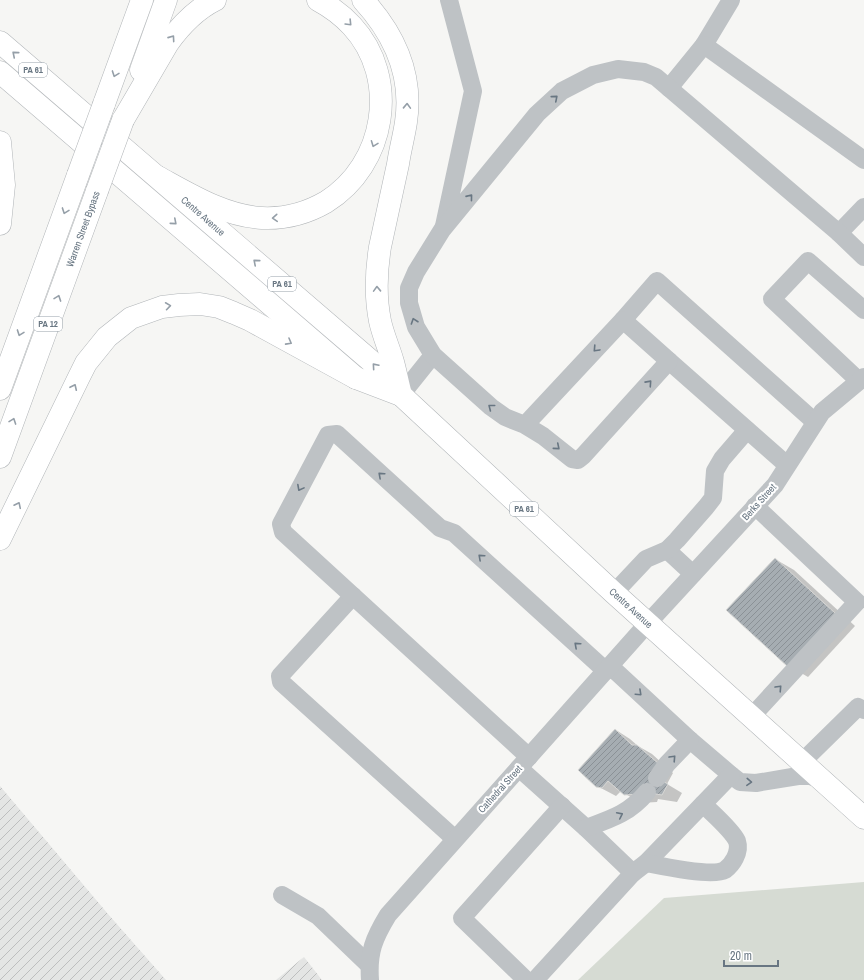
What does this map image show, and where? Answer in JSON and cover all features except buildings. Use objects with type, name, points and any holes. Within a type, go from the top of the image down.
[{"type":"main road","name":"PA 12","points":[[0,389],[142,0]]},
{"type":"main road","name":"Warren Street Bypass","points":[[0,457],[166,0]]},
{"type":"main road","points":[[123,120],[176,32],[192,16],[215,0]]},
{"type":"main road","points":[[158,178],[212,205],[230,212],[261,218],[298,214],[318,206],[337,194],[353,179],[366,161],[377,135],[381,107],[380,85],[375,64],[359,34],[344,18],[318,0]]},
{"type":"main road","points":[[364,0],[380,19],[394,42],[403,68],[407,95],[406,122],[380,248],[376,284],[380,321],[385,341],[393,361],[401,395]]},
{"type":"main road","name":"Centre Avenue","points":[[0,42],[371,361],[401,395],[614,592],[864,818]]},
{"type":"main road","name":"Centre Avenue","points":[[0,72],[356,378],[401,395]]},
{"type":"main road","points":[[0,142],[4,185],[0,224]]},
{"type":"main road","points":[[0,539],[86,363],[107,337],[131,318],[162,307],[200,304],[219,307],[250,320],[356,378]]},
{"type":"street","points":[[442,230],[473,91],[449,0]]},
{"type":"street","points":[[669,88],[704,45],[730,0]]},
{"type":"street","points":[[704,45],[864,160]]},
{"type":"street","points":[[669,361],[578,460],[572,459],[543,436],[525,425],[505,417],[491,407],[433,355],[416,327],[409,303],[409,288],[416,272],[442,230],[537,114],[562,91],[593,75],[618,69],[644,72],[656,77],[839,233],[864,257]]},
{"type":"street","points":[[839,233],[864,206]]},
{"type":"street","points":[[862,379],[772,300],[808,261],[864,310]]},
{"type":"street","points":[[525,425],[623,320],[657,281],[815,422]]},
{"type":"street","points":[[623,320],[787,466]]},
{"type":"street","points":[[401,395],[433,355]]},
{"type":"street","name":"Berks Street","points":[[648,623],[775,485],[822,412],[862,379]]},
{"type":"street","points":[[614,592],[646,558],[666,550],[677,540],[713,498],[715,471],[722,459],[747,430]]},
{"type":"street","points":[[703,804],[737,840],[739,851],[733,862],[725,870],[713,873],[666,867],[640,868],[586,828],[562,806],[524,762],[353,596],[283,532],[280,524],[328,435],[337,434],[440,528],[454,533],[608,669],[740,782],[756,783],[798,776],[810,776],[822,780]]},
{"type":"street","points":[[752,716],[858,602],[755,506]]},
{"type":"street","points":[[666,550],[693,574]]},
{"type":"street","points":[[353,596],[280,676],[281,682],[455,840]]},
{"type":"street","name":"Cathedral Street","points":[[370,972],[372,948],[376,934],[388,915],[648,623]]},
{"type":"street","points":[[802,762],[858,707],[864,710]]},
{"type":"street","points":[[586,828],[620,815],[641,800],[667,764],[690,740]]},
{"type":"street","points":[[535,980],[640,868],[731,775]]},
{"type":"street","points":[[526,980],[462,918],[562,806]]},
{"type":"street","points":[[282,895],[318,916],[370,972],[358,980]]},
{"type":"shaded area","points":[[0,786],[108,914],[166,980],[0,980]]},
{"type":"shaded area","points":[[864,882],[864,980],[578,980],[664,898]]},
{"type":"shaded area","points":[[304,957],[322,980],[276,980]]}]
